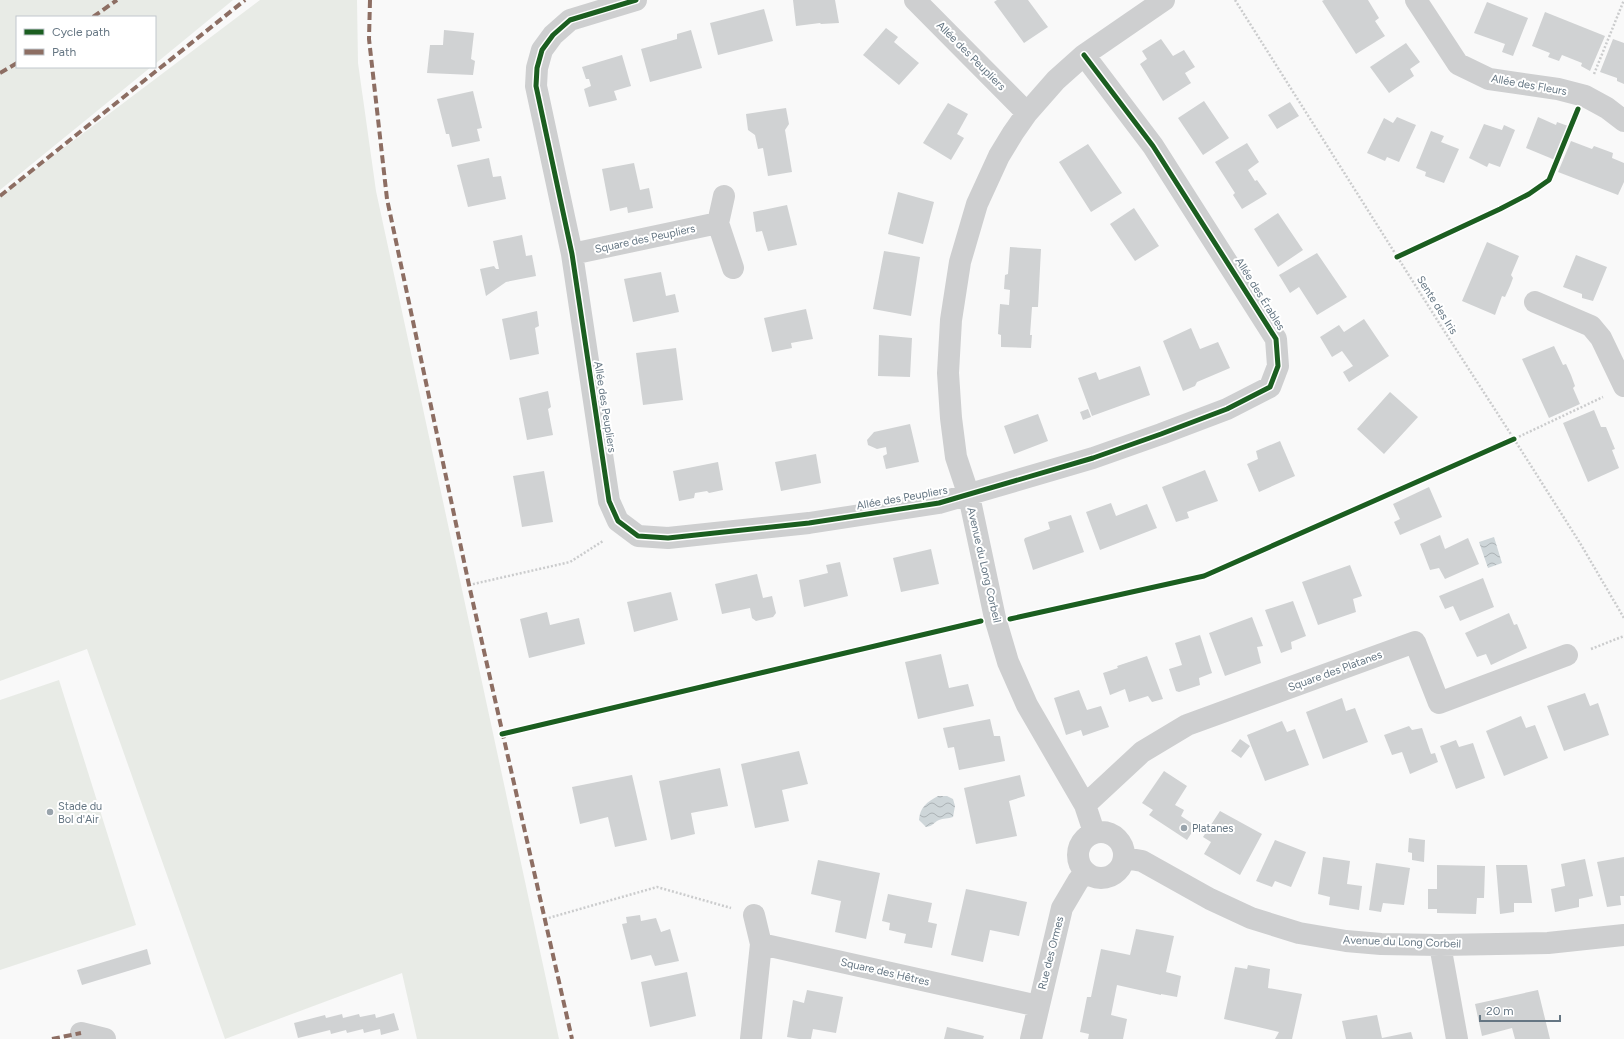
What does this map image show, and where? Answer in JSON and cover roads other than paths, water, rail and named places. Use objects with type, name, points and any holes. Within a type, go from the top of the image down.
[{"type":"street","name":"Allée des Peupliers","points":[[636,0],[570,20],[553,35],[542,50],[537,68],[536,86],[572,254],[609,502],[618,521],[638,536],[668,538],[809,523],[939,503],[969,496]]},
{"type":"street","name":"Allée des Peupliers","points":[[915,0],[1027,112]]},
{"type":"street","name":"Avenue du Long Corbeil","points":[[1094,832],[1085,805],[1027,706],[1008,662],[995,618],[969,496],[956,457],[951,418],[948,373],[951,320],[960,262],[977,204],[999,156],[1027,112],[1056,80],[1084,55],[1164,0]]},
{"type":"street","name":"Allée des Fleurs","points":[[1416,0],[1458,64],[1490,79],[1558,89],[1585,96],[1607,108],[1624,120]]},
{"type":"street","name":"Allée des Érables","points":[[969,496],[1093,458],[1227,409],[1270,387],[1278,366],[1276,339],[1153,146],[1084,55]]},
{"type":"street","points":[[724,196],[718,223],[734,268]]},
{"type":"street","name":"Square des Peupliers","points":[[572,254],[718,223]]},
{"type":"street","points":[[1535,302],[1591,326],[1601,338],[1617,390]]},
{"type":"street","name":"Square des Platanes","points":[[1085,805],[1110,780],[1142,752],[1187,725],[1415,642],[1439,703],[1567,655]]},
{"type":"street","points":[[1094,832],[1110,832],[1122,843],[1125,858],[1119,871],[1113,876],[1099,878],[1086,872],[1080,866],[1078,850],[1081,842],[1094,832]]},
{"type":"street","name":"Avenue du Long Corbeil","points":[[1125,858],[1142,861],[1210,899],[1251,918],[1299,933],[1346,941],[1381,944],[1440,945],[1548,943],[1624,935]]},
{"type":"street","name":"Rue des Ormes","points":[[1031,1039],[1062,908],[1078,881],[1086,872]]},
{"type":"street","points":[[751,1039],[761,944],[754,915]]},
{"type":"street","name":"Square des Hêtres","points":[[761,944],[1038,1006]]},
{"type":"street","points":[[1440,945],[1457,1039]]},
{"type":"street","points":[[81,1033],[105,1039]]},
{"type":"water","points":[[1494,537],[1502,563],[1488,568],[1479,542]]},
{"type":"water","points":[[938,796],[947,796],[953,799],[955,806],[953,817],[941,819],[926,827],[919,820],[921,812],[927,803]]},
{"type":"place","name":"Stade du Bol d'Air","points":[[50,812]]},
{"type":"place","name":"Platanes","points":[[1184,828]]}]
